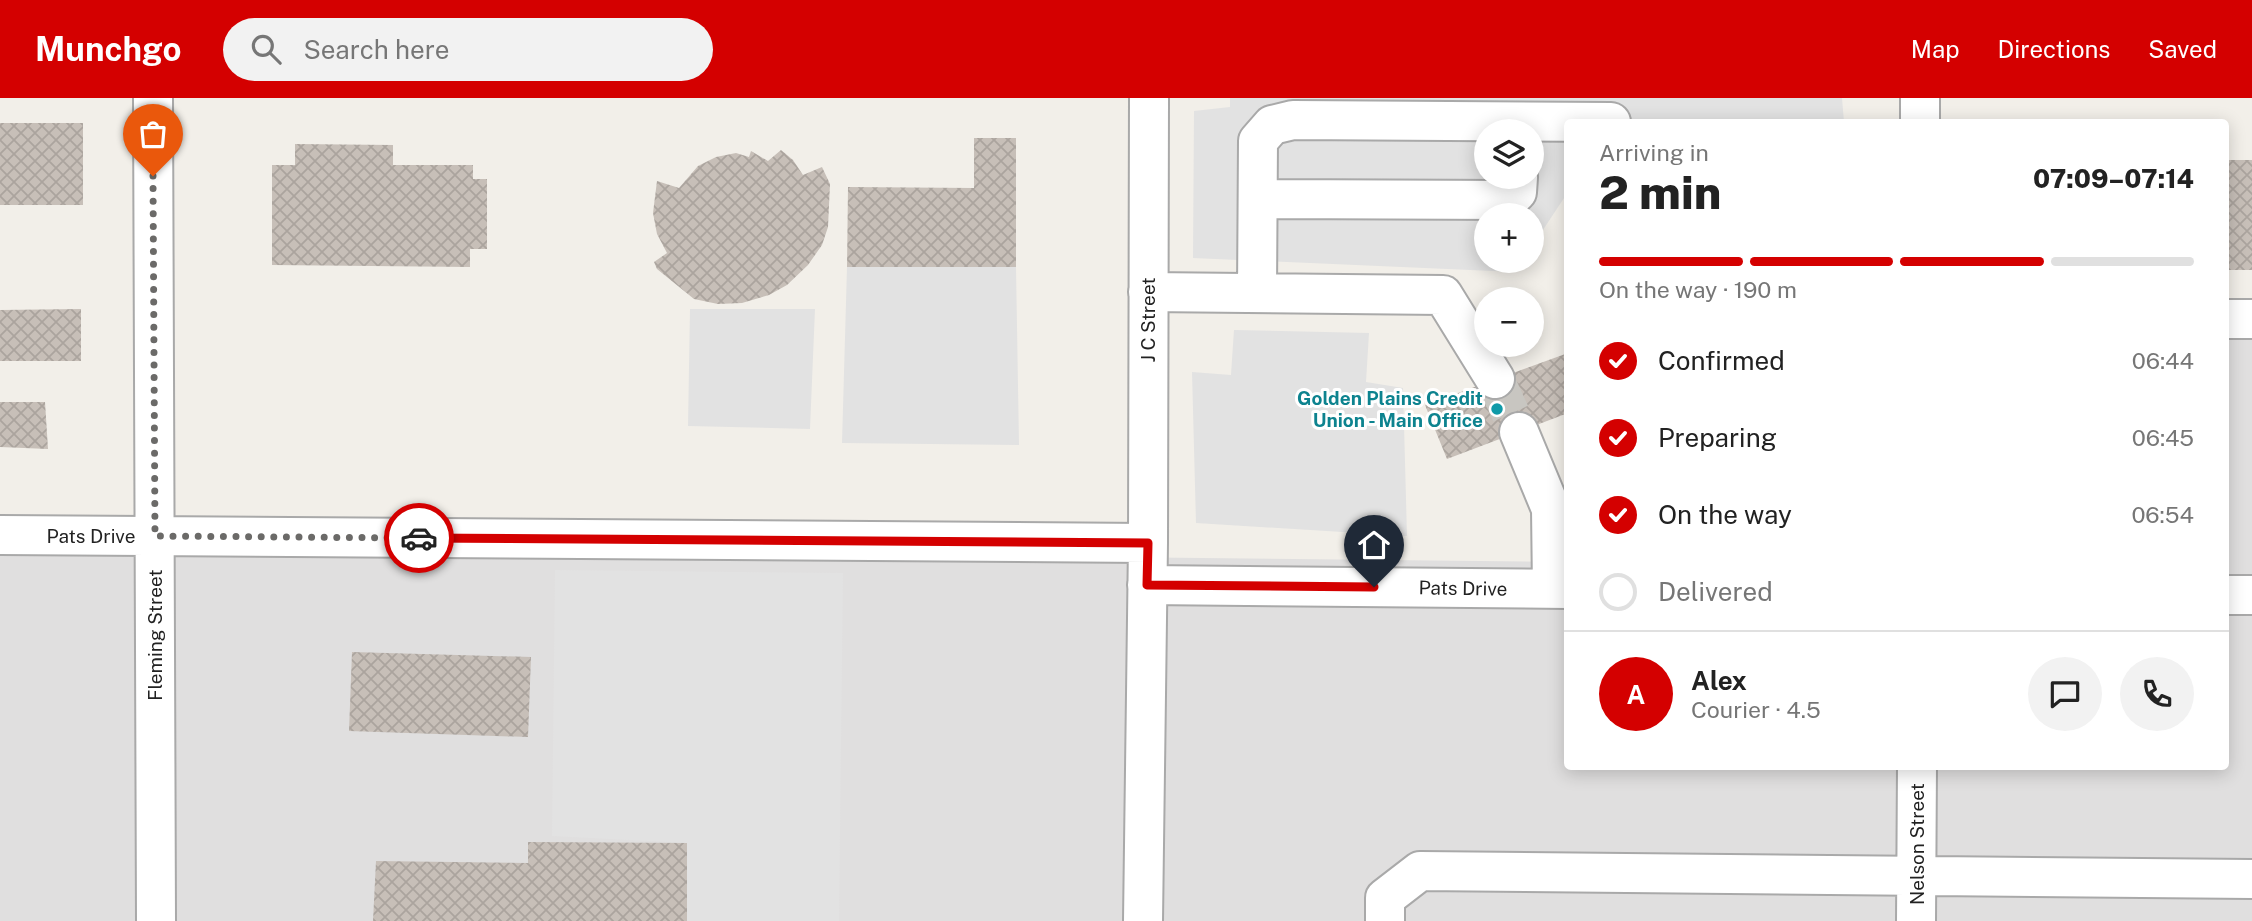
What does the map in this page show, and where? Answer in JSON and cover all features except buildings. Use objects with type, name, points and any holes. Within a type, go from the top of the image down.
[{"type":"street","name":"Fleming Street","points":[[153,98],[156,921]]},
{"type":"street","name":"J C Street","points":[[1147,585],[1149,98]]},
{"type":"street","points":[[1920,98],[1920,119]]},
{"type":"street","points":[[1257,292],[1258,141],[1272,125],[1293,120],[1519,117],[1564,119]]},
{"type":"street","points":[[1258,199],[1509,200],[1517,189]]},
{"type":"street","points":[[1148,292],[1443,295],[1495,380]]},
{"type":"street","points":[[2229,319],[2252,319]]},
{"type":"street","points":[[1519,432],[1551,509],[1560,589]]},
{"type":"street","name":"Pats Drive","points":[[0,535],[1148,543]]},
{"type":"street","name":"Pats Drive","points":[[1147,585],[1560,589]]},
{"type":"street","points":[[1143,921],[1147,585]]},
{"type":"street","points":[[2229,595],[2252,595]]},
{"type":"street","name":"Nelson Street","points":[[1916,921],[1917,770]]},
{"type":"street","points":[[1385,921],[1385,898],[1420,872],[2252,879]]},
{"type":"shaded area","points":[[1230,98],[1842,98],[1844,119],[1564,119],[1564,198],[1544,228],[1544,203],[1474,203],[1474,270],[1193,258],[1194,111],[1230,107]]},
{"type":"shaded area","points":[[847,267],[1016,267],[1019,445],[842,443]]},
{"type":"shaded area","points":[[690,309],[815,309],[810,429],[688,426]]},
{"type":"shaded area","points":[[2229,310],[2252,310],[2252,921],[0,921],[0,545],[1564,562],[1564,770],[2229,770]]},
{"type":"shaded area","points":[[1234,330],[1369,333],[1366,382],[1403,388],[1407,536],[1196,523],[1192,372],[1231,375]]},
{"type":"shaded area","points":[[555,570],[843,573],[839,921],[687,921],[687,843],[552,836]]},
{"type":"tunnel","points":[[1495,379],[1519,432]]},
{"type":"way so far","points":[[153,176],[155,536],[419,538]]},
{"type":"place","name":"Golden Plains Credit Union - Main Office","points":[[1497,409]]},
{"type":"route","points":[[419,538],[1148,543],[1147,585],[1374,587]]}]
